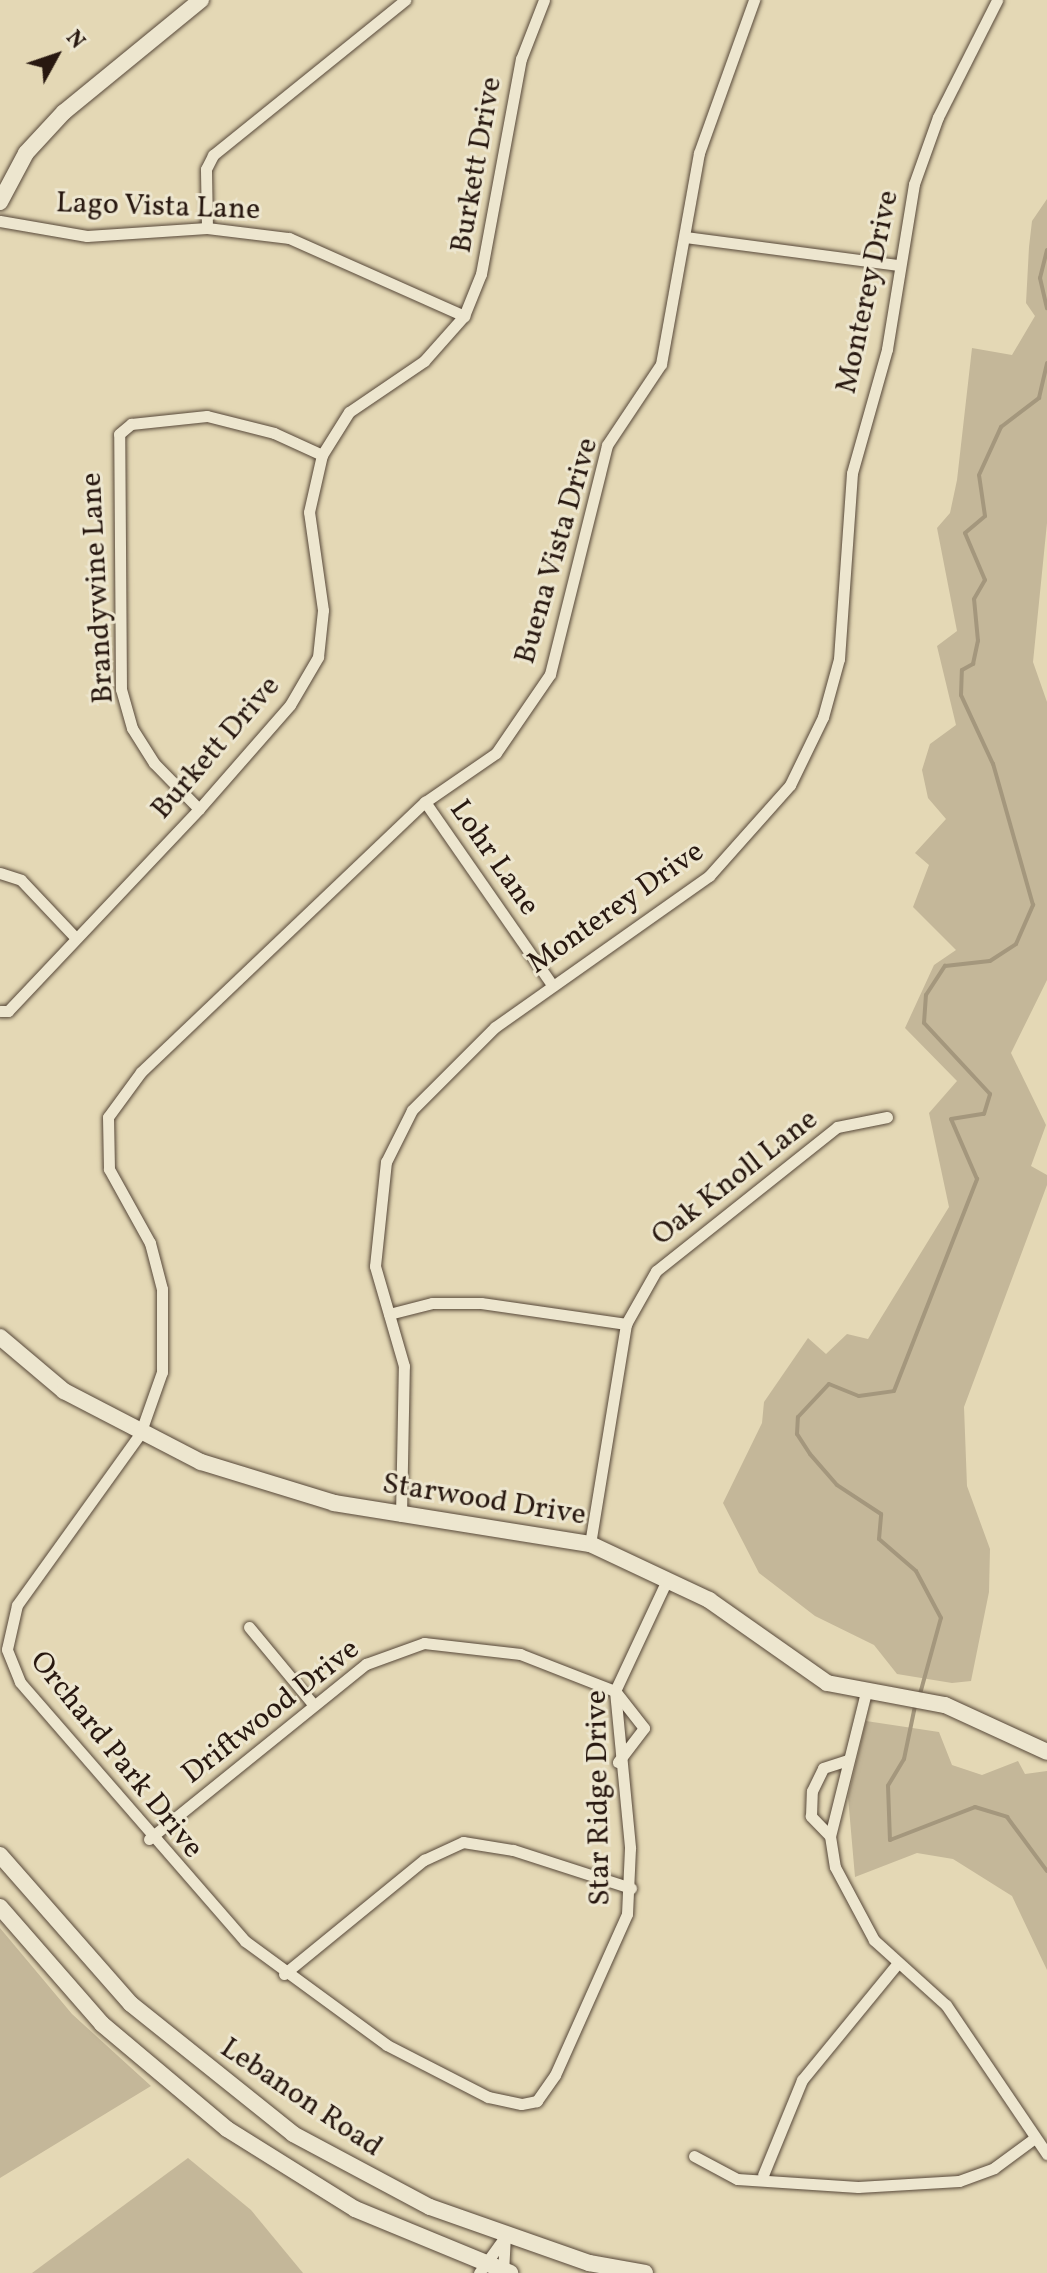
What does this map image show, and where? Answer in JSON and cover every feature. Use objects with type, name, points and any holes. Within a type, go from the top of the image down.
[{"type":"street","points":[[207,228],[213,155],[405,0]]},
{"type":"street","name":"Burkett Drive","points":[[0,1011],[8,1011],[73,935],[199,809],[290,705],[318,657],[323,610],[309,512],[322,455],[349,412],[424,361],[464,316],[481,274],[521,59],[544,0]]},
{"type":"street","name":"Buena Vista Drive","points":[[105,1148],[108,1117],[130,1083],[425,802],[496,753],[550,674],[607,445],[661,364],[711,111],[754,0]]},
{"type":"street","name":"Monterey Drive","points":[[401,1516],[404,1366],[375,1266],[386,1162],[412,1110],[550,982],[709,876],[790,785],[823,717],[839,659],[852,473],[887,349],[897,265],[923,153],[997,0]]},
{"type":"street","points":[[0,202],[26,153],[64,112],[196,2]]},
{"type":"street","name":"Lago Vista Lane","points":[[0,221],[87,236],[207,228],[289,238],[357,264],[464,316]]},
{"type":"street","points":[[685,237],[897,265]]},
{"type":"street","name":"Brandywine Lane","points":[[199,809],[154,763],[132,728],[121,689],[119,434],[131,424],[207,416],[274,433],[322,455]]},
{"type":"street","name":"Lohr Lane","points":[[425,802],[550,982]]},
{"type":"street","points":[[0,873],[21,880],[73,935]]},
{"type":"street","name":"Oak Knoll Lane","points":[[590,1544],[626,1324],[656,1271],[687,1240],[725,1220],[837,1127],[887,1117]]},
{"type":"street","name":"Orchard Park Drive","points":[[105,1148],[154,1252],[162,1289],[163,1365],[140,1434],[17,1605],[7,1640],[20,1682],[149,1839],[284,1974],[444,2076],[503,2103],[537,2101]]},
{"type":"street","points":[[389,1314],[432,1303],[481,1303],[626,1324]]},
{"type":"street","name":"Starwood Drive","points":[[0,1337],[64,1391],[140,1434],[265,1485],[401,1516],[590,1544],[709,1600],[827,1683],[865,1696],[945,1705],[1047,1752]]},
{"type":"street","name":"Star Ridge Drive","points":[[537,2101],[617,1945],[631,1888],[618,1762],[615,1691],[667,1580]]},
{"type":"street","points":[[249,1627],[313,1704]]},
{"type":"street","name":"Driftwood Drive","points":[[149,1839],[313,1704],[396,1648],[424,1643],[520,1654],[615,1691]]},
{"type":"street","points":[[615,1691],[644,1728],[618,1762]]},
{"type":"street","points":[[830,1836],[865,1696]]},
{"type":"street","points":[[848,1760],[823,1768],[812,1791],[811,1816],[830,1836],[853,1907],[897,1964],[946,2005],[1032,2140],[1047,2154]]},
{"type":"street","points":[[284,1974],[424,1860],[463,1842],[631,1888]]},
{"type":"street","name":"Lebanon Road","points":[[0,1855],[104,1976],[206,2070],[339,2161],[505,2237],[645,2273]]},
{"type":"street","name":"Lebanon Road","points":[[0,1907],[102,2024],[227,2129],[355,2209],[481,2268],[506,2272]]},
{"type":"street","points":[[763,2175],[802,2080],[897,1964]]},
{"type":"street","points":[[694,2156],[722,2175],[763,2175],[858,2187],[959,2181],[994,2168],[1032,2140]]},
{"type":"street","points":[[481,2268],[505,2237]]},
{"type":"street","points":[[505,2237],[506,2272]]},
{"type":"shaded area","points":[[1047,199],[1047,523],[1033,662],[1047,702],[1047,980],[1011,1053],[1046,1125],[1031,1166],[1047,1175],[1047,1185],[964,1407],[967,1486],[990,1549],[989,1592],[971,1681],[952,1683],[897,1674],[874,1645],[815,1616],[759,1573],[723,1503],[762,1423],[764,1402],[808,1338],[826,1354],[847,1334],[868,1339],[949,1207],[929,1113],[957,1081],[905,1028],[934,965],[956,950],[913,907],[929,865],[915,853],[946,819],[928,798],[922,770],[930,744],[956,725],[937,646],[957,631],[937,528],[950,513],[957,480],[972,348],[1012,355],[1035,316],[1026,303],[1029,247],[1032,221]]},
{"type":"shaded area","points":[[866,1721],[939,1732],[952,1765],[982,1775],[1018,1761],[1025,1774],[1047,1771],[1047,1970],[1012,1896],[953,1859],[917,1853],[855,1877],[848,1797]]},
{"type":"shaded area","points":[[0,1928],[72,2014],[151,2086],[0,2178]]},
{"type":"shaded area","points":[[188,2158],[251,2210],[303,2273],[32,2273]]},
{"type":"waterway","points":[[1047,250],[1040,278],[1047,308]]},
{"type":"waterway","points":[[920,1694],[941,1618],[916,1571],[879,1539],[881,1514],[837,1485],[810,1454],[797,1434],[798,1417],[829,1384],[859,1396],[894,1391],[977,1179],[951,1119],[984,1114],[990,1094],[924,1023],[926,995],[945,966],[990,961],[1016,944],[1033,905],[993,764],[961,695],[962,670],[973,664],[978,641],[974,599],[985,580],[965,533],[985,516],[979,475],[1001,427],[1039,398],[1047,363]]},
{"type":"waterway","points":[[915,1706],[904,1759],[888,1786],[890,1840],[975,1807],[1007,1817],[1047,1871]]}]
